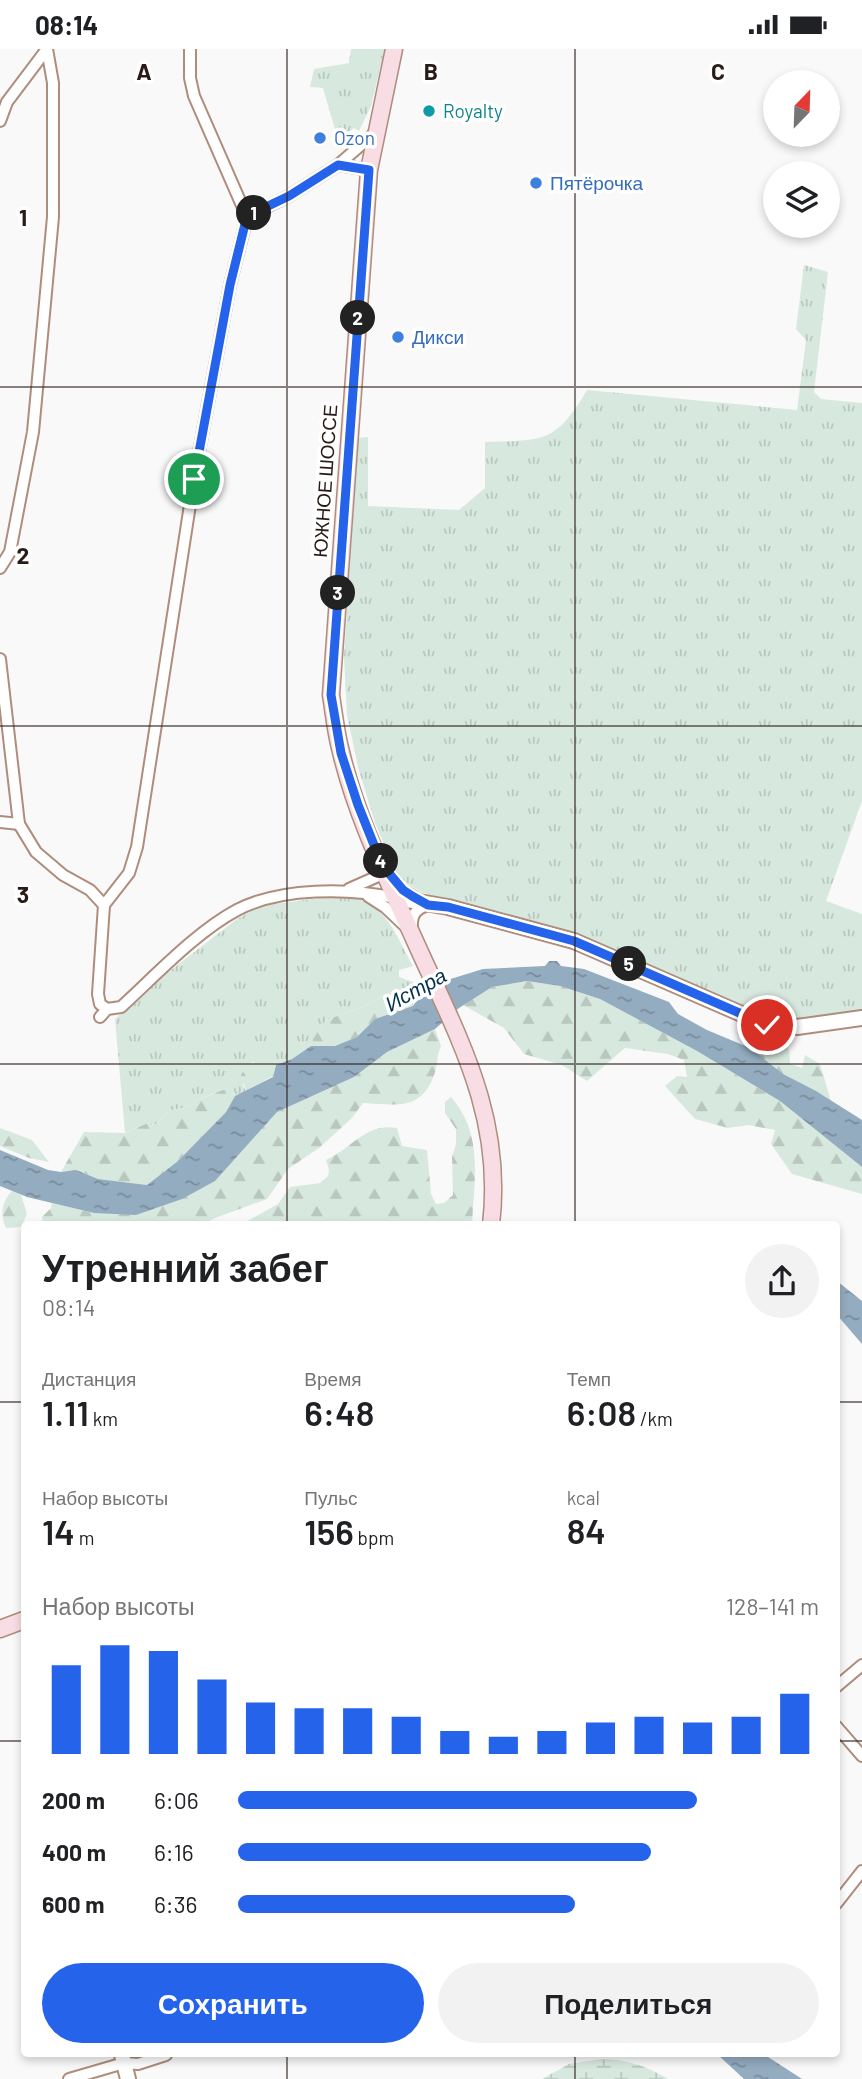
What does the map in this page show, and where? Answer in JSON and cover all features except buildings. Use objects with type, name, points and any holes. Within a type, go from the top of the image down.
[{"type":"main road","name":"ЮЖНОЕ ШОССЕ","points":[[394,49],[369,170],[331,695],[341,753],[358,805],[396,898],[461,1042],[482,1100],[494,1167],[491,1221]]},
{"type":"main road","points":[[0,1629],[21,1621]]},
{"type":"street","points":[[0,121],[7,102],[47,49]]},
{"type":"street","points":[[0,568],[10,552],[33,432],[53,217],[53,83],[47,49]]},
{"type":"street","points":[[190,49],[194,96],[247,216],[230,285],[194,479],[137,846],[129,873],[104,905],[98,994],[104,1013],[121,1007],[202,935],[236,911],[266,897],[367,892],[448,907],[574,941],[767,1025],[797,1027],[862,1018]]},
{"type":"street","points":[[247,216],[289,196],[338,165],[377,131]]},
{"type":"street","points":[[338,165],[369,170]]},
{"type":"street","points":[[0,659],[19,824],[36,852],[63,875],[90,890],[104,905]]},
{"type":"street","points":[[0,822],[19,824]]},
{"type":"street","points":[[342,892],[376,877],[382,865],[403,890],[428,905]]},
{"type":"street","points":[[342,892],[374,899],[396,916],[414,939]]},
{"type":"street","points":[[414,939],[414,913],[428,905]]},
{"type":"street","points":[[840,1684],[862,1665]]},
{"type":"street","points":[[840,1731],[862,1756]]},
{"type":"street","points":[[840,1899],[862,1871]]},
{"type":"street","points":[[69,2079],[123,2059],[138,2064],[160,2057]]},
{"type":"street","points":[[123,2059],[128,2079]]},
{"type":"green space","points":[[351,49],[385,49],[371,106],[359,131],[354,128],[348,133],[350,138],[341,150],[323,88],[310,87],[314,69],[349,63]]},
{"type":"green space","points":[[804,265],[828,272],[814,392],[821,399],[862,403],[862,801],[826,901],[862,914],[862,1016],[814,1023],[764,1017],[586,938],[477,910],[421,892],[399,878],[375,823],[358,767],[347,715],[344,657],[358,438],[368,437],[368,506],[459,510],[485,488],[485,442],[535,439],[556,430],[566,421],[587,390],[797,410],[806,340],[796,329]]},
{"type":"green space","points":[[327,897],[361,900],[386,918],[413,966],[399,970],[399,977],[413,982],[423,989],[422,992],[400,992],[382,996],[368,1005],[326,1020],[311,1046],[292,1059],[276,1065],[275,1061],[252,1062],[243,1085],[246,1091],[235,1096],[224,1089],[196,1101],[191,1106],[168,1111],[155,1125],[148,1123],[125,1133],[115,1019],[153,984],[237,919],[260,906]]},
{"type":"green space","points":[[527,981],[560,986],[600,999],[697,1051],[780,1101],[862,1167],[862,1194],[792,1174],[771,1144],[775,1130],[749,1125],[728,1128],[695,1119],[665,1086],[677,1076],[687,1077],[684,1060],[668,1054],[625,1048],[587,1081],[562,1065],[524,1054],[504,1028],[463,1005],[492,987]]},
{"type":"green space","points":[[400,992],[422,992],[413,1006],[375,1019],[357,1037],[335,1046],[311,1046],[326,1020],[368,1005],[382,996]]},
{"type":"green space","points":[[435,1029],[441,1046],[436,1070],[427,1089],[421,1096],[404,1104],[363,1103],[351,1119],[319,1148],[288,1169],[267,1199],[209,1221],[42,1221],[42,1217],[52,1203],[94,1213],[215,1180],[277,1112],[354,1077],[387,1052]]},
{"type":"green space","points":[[758,1040],[771,1049],[779,1043],[789,1049],[790,1064],[802,1068],[805,1055],[820,1064],[831,1101],[781,1073],[750,1048]]},
{"type":"green space","points":[[267,1058],[276,1065],[273,1076],[246,1091],[241,1075],[249,1065]]},
{"type":"green space","points":[[225,1089],[235,1096],[226,1112],[178,1161],[147,1185],[98,1179],[76,1170],[61,1172],[84,1132],[125,1133],[148,1123],[155,1125],[168,1111],[191,1106],[196,1101]]},
{"type":"green space","points":[[451,1097],[461,1112],[473,1142],[475,1174],[472,1221],[247,1221],[278,1204],[290,1187],[320,1183],[328,1176],[326,1160],[368,1133],[386,1127],[397,1128],[402,1146],[427,1150],[431,1194],[436,1204],[444,1203],[453,1195],[452,1157],[456,1144],[456,1129],[445,1113],[445,1102]]},
{"type":"green space","points":[[0,1128],[32,1140],[49,1162],[29,1158],[0,1146]]},
{"type":"green space","points":[[12,1191],[21,1195],[27,1214],[24,1221],[21,1221],[21,1227],[6,1228],[3,1209]]},
{"type":"green space","points":[[601,2059],[636,2064],[668,2079],[542,2079],[569,2064]]},
{"type":"water","points":[[549,961],[557,961],[561,966],[584,969],[669,1002],[678,1014],[750,1048],[783,1074],[862,1120],[862,1167],[780,1101],[697,1051],[600,999],[560,986],[527,981],[492,987],[459,1008],[435,1029],[387,1052],[354,1077],[277,1112],[215,1181],[182,1199],[136,1215],[94,1213],[27,1197],[0,1186],[0,1150],[48,1170],[76,1170],[98,1179],[147,1185],[178,1161],[226,1112],[235,1096],[273,1077],[276,1065],[292,1059],[311,1046],[335,1046],[357,1037],[375,1019],[413,1006],[425,989],[444,981],[483,969],[545,966]]},
{"type":"water","points":[[840,1283],[862,1301],[862,1344],[840,1318]]},
{"type":"water","points":[[720,2057],[768,2057],[802,2079],[744,2079]]},
{"type":"place","name":"Royalty","points":[[429,111]]},
{"type":"place","name":"Ozon","points":[[320,138]]},
{"type":"place","name":"Пятёрочка","points":[[536,183]]},
{"type":"place","name":"Дикси","points":[[398,337]]},
{"type":"route","points":[[194,479],[230,285],[247,216],[289,196],[338,165],[369,170],[331,695],[341,753],[382,865],[403,890],[428,905],[448,907],[574,941],[767,1025]]},
{"type":"water label","name":"Истра","points":[[416,990]]}]
